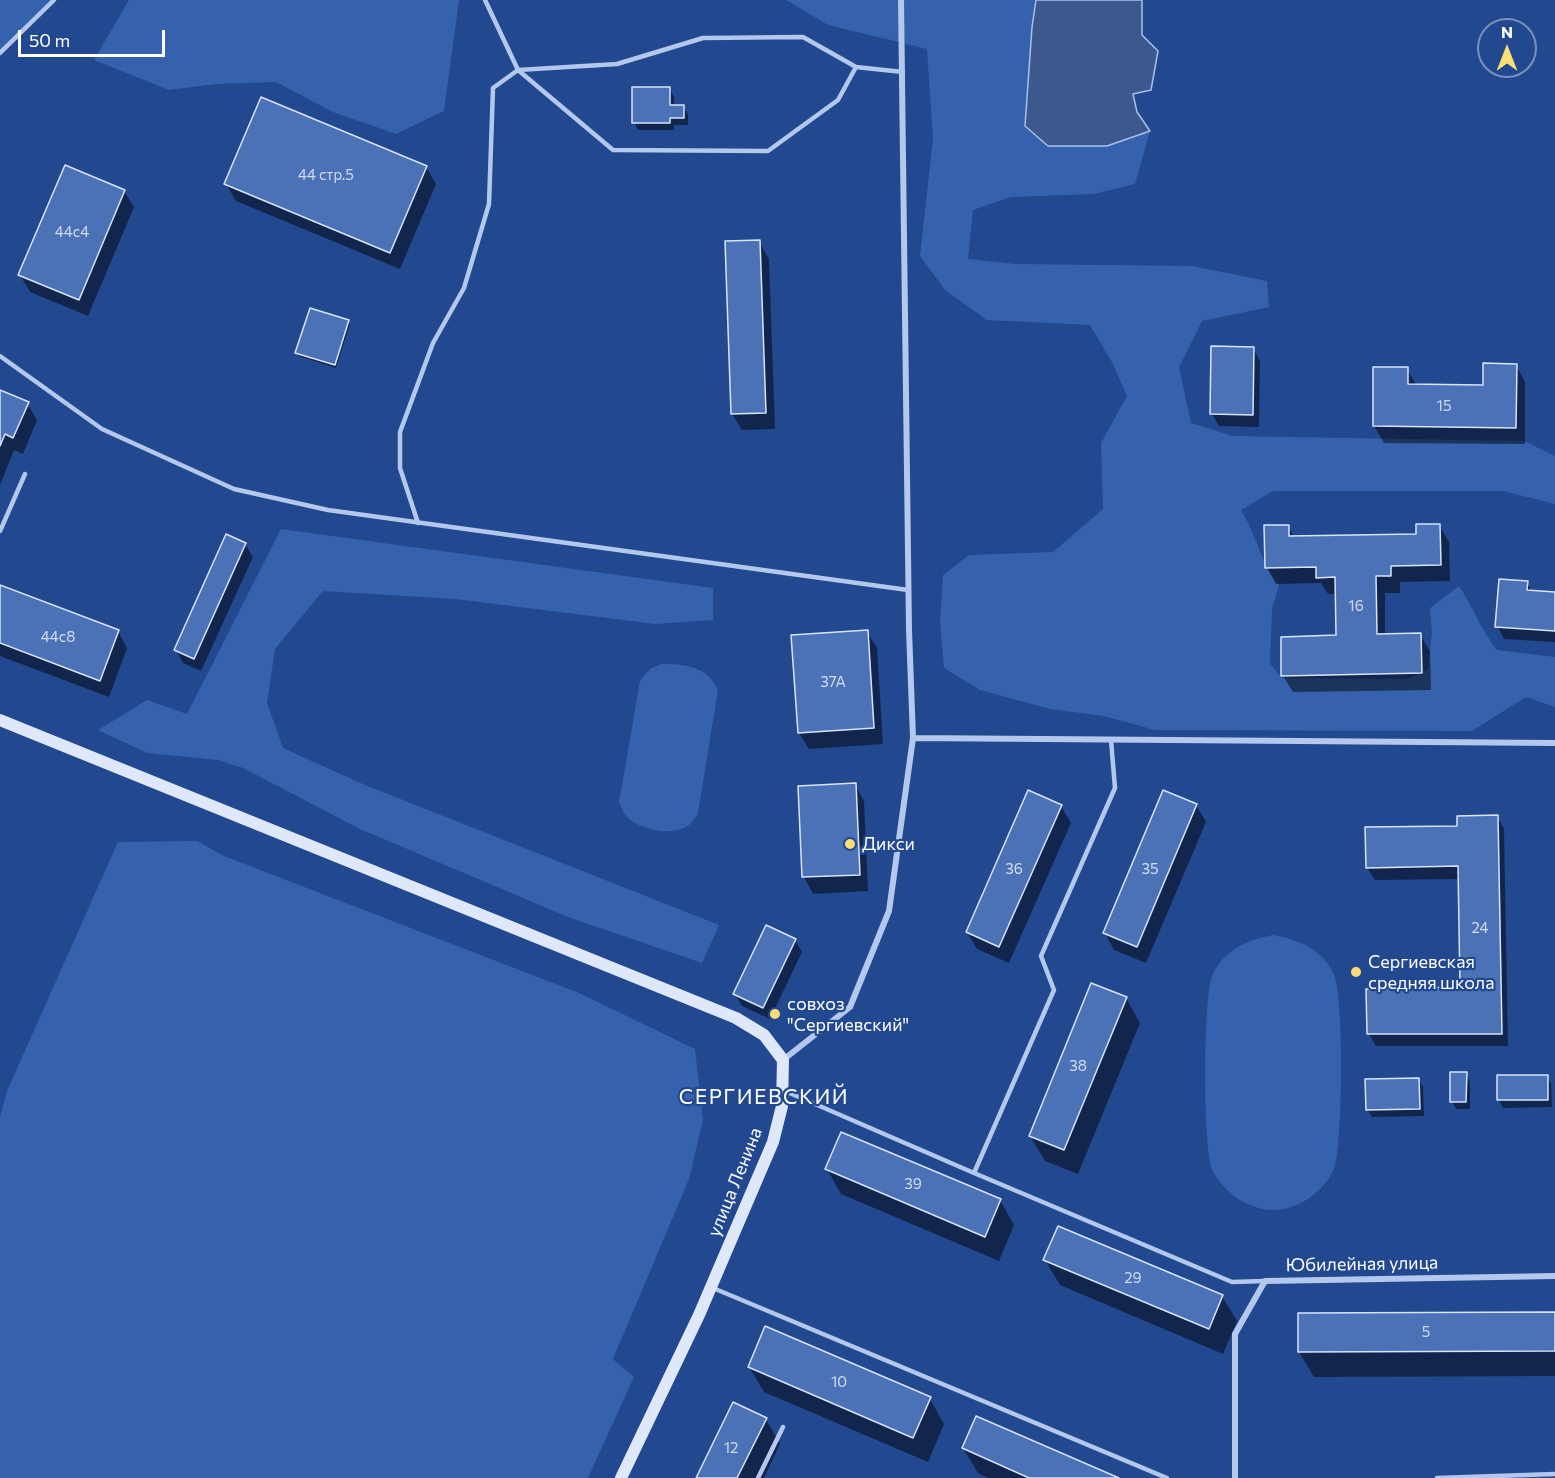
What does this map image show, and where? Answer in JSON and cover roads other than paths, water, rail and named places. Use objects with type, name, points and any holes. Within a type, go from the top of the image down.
[{"type":"street","points":[[0,720],[736,1018],[764,1035],[783,1060],[850,1007],[889,911],[913,738],[908,590],[901,0]]},
{"type":"street","points":[[913,738],[1555,743]]},
{"type":"street","name":"улица Ленина","points":[[621,1478],[711,1287],[773,1142],[782,1106],[783,1060]]},
{"type":"street","name":"Юбилейная улица","points":[[1235,1478],[1235,1334],[1266,1281],[1555,1276]]},
{"type":"lane","points":[[0,53],[54,0]]},
{"type":"lane","points":[[485,0],[518,70],[613,150],[768,151],[838,100],[856,67]]},
{"type":"lane","points":[[418,523],[400,468],[400,432],[433,343],[464,288],[489,204],[493,88],[518,70],[617,64],[703,38],[767,35],[803,37],[856,67],[903,72]]},
{"type":"lane","points":[[0,356],[102,429],[234,489],[328,510],[908,590]]},
{"type":"lane","points":[[0,531],[25,474]]},
{"type":"lane","points":[[974,1173],[1054,990],[1041,956],[1115,788],[1112,740]]},
{"type":"lane","points":[[783,1090],[1232,1282],[1266,1281]]},
{"type":"lane","points":[[711,1287],[1167,1478]]},
{"type":"lane","points":[[758,1478],[783,1427]]},
{"type":"lane","points":[[1437,1478],[1555,1474]]},
{"type":"place","name":"Дикси","points":[[850,844]]},
{"type":"place","name":"Сергиевская средняя школа","points":[[1356,972]]},
{"type":"place","name":"совхоз \"Сергиевский\"","points":[[775,1014]]},
{"type":"district","name":"СЕРГИЕВСКИЙ","points":[[764,1097]]}]
